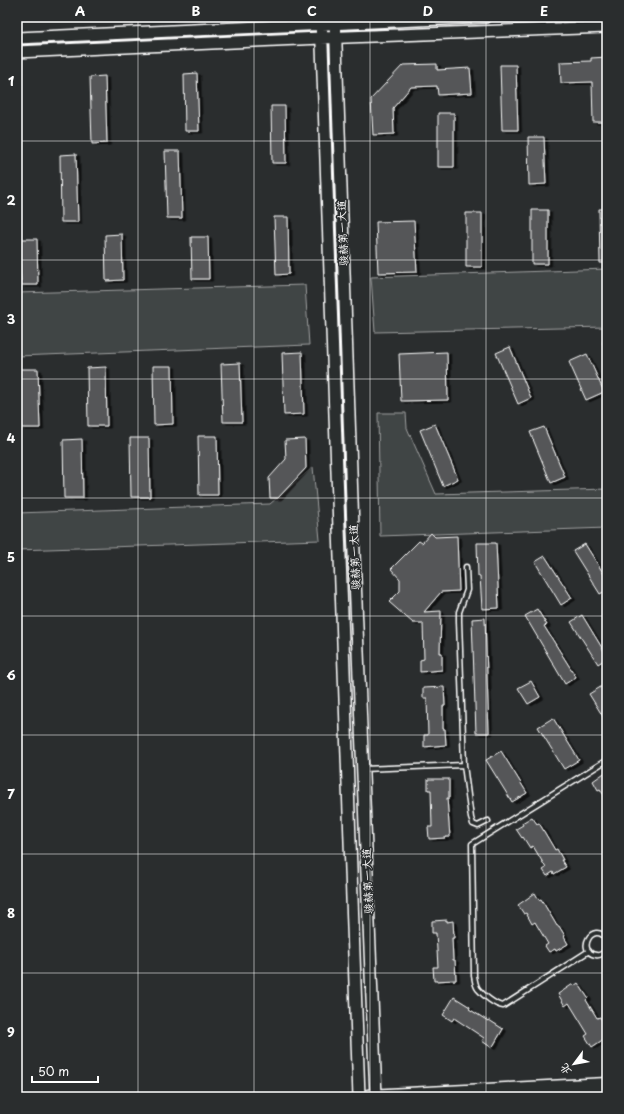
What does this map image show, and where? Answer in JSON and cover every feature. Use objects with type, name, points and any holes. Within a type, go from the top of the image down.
[{"type":"highway","points":[[373,1097],[607,1085]]},
{"type":"main road","points":[[17,38],[321,20],[485,17]]},
{"type":"main road","name":"骏赫第一大道","points":[[321,20],[359,1097]]},
{"type":"main road","name":"骏赫第一大道","points":[[335,20],[363,769],[373,1097]]},
{"type":"main road","points":[[17,52],[336,37],[607,27]]},
{"type":"lane","points":[[466,567],[467,590],[459,612],[464,765],[473,824],[478,826],[488,820]]},
{"type":"lane","points":[[589,951],[503,1006],[498,1005],[479,990],[474,976],[472,844],[607,760]]},
{"type":"lane","points":[[363,769],[464,765]]},
{"type":"lane","points":[[607,939],[602,934],[595,934],[591,935],[587,941],[587,948],[595,955],[602,954],[607,950]]},
{"type":"shaded area","points":[[607,269],[607,327],[375,332],[371,277]]},
{"type":"shaded area","points":[[305,285],[309,345],[17,356],[17,293]]},
{"type":"shaded area","points":[[378,413],[406,413],[407,428],[436,494],[607,489],[607,528],[380,536]]},
{"type":"shaded area","points":[[313,467],[320,540],[17,550],[17,513],[270,504]]},
{"type":"building","points":[[607,57],[607,122],[593,122],[592,82],[561,83],[560,62],[591,61],[591,58]]},
{"type":"building","points":[[437,64],[437,70],[470,68],[472,93],[438,95],[437,86],[411,87],[393,108],[394,134],[373,135],[371,99],[403,65]]},
{"type":"building","points":[[500,65],[516,65],[518,130],[502,130]]},
{"type":"building","points":[[197,73],[199,131],[185,131],[184,74]]},
{"type":"building","points":[[105,76],[107,143],[92,144],[90,77]]},
{"type":"building","points":[[271,106],[285,106],[286,163],[272,163]]},
{"type":"building","points":[[438,113],[454,113],[454,167],[438,167]]},
{"type":"building","points":[[528,137],[544,137],[546,184],[529,185]]},
{"type":"building","points":[[165,151],[180,151],[182,218],[167,218]]},
{"type":"building","points":[[76,154],[78,222],[61,222],[60,155]]},
{"type":"building","points":[[599,209],[607,209],[607,263],[600,263]]},
{"type":"building","points":[[532,210],[548,210],[548,264],[532,264]]},
{"type":"building","points":[[466,213],[482,213],[482,267],[466,267]]},
{"type":"building","points":[[274,217],[288,217],[289,274],[276,275]]},
{"type":"building","points":[[414,221],[417,272],[378,273],[376,222]]},
{"type":"building","points":[[122,234],[123,280],[106,281],[105,235]]},
{"type":"building","points":[[191,237],[208,237],[209,279],[192,279]]},
{"type":"building","points":[[19,239],[37,239],[38,285],[21,285]]},
{"type":"building","points":[[510,347],[531,398],[518,404],[496,353]]},
{"type":"building","points":[[302,352],[304,414],[284,415],[282,353]]},
{"type":"building","points":[[447,352],[448,400],[401,401],[399,354]]},
{"type":"building","points":[[587,354],[604,392],[586,400],[569,362]]},
{"type":"building","points":[[240,363],[242,422],[223,422],[221,364]]},
{"type":"building","points":[[153,366],[172,366],[173,424],[154,425]]},
{"type":"building","points":[[106,367],[107,426],[88,426],[87,368]]},
{"type":"building","points":[[19,369],[38,369],[40,428],[21,428]]},
{"type":"building","points":[[435,424],[458,479],[443,486],[420,430]]},
{"type":"building","points":[[544,427],[565,477],[551,483],[530,432]]},
{"type":"building","points":[[198,436],[217,436],[218,495],[199,495]]},
{"type":"building","points":[[130,438],[149,438],[150,497],[131,497]]},
{"type":"building","points":[[82,439],[83,498],[64,498],[63,440]]},
{"type":"building","points":[[305,439],[306,468],[278,498],[270,498],[269,478],[286,459],[285,440]]},
{"type":"building","points":[[431,533],[435,537],[457,536],[459,591],[441,592],[424,612],[441,611],[440,653],[442,653],[442,670],[420,672],[420,660],[424,659],[423,623],[413,623],[389,602],[400,591],[400,579],[391,569],[419,541],[422,543]]},
{"type":"building","points":[[477,543],[496,543],[499,608],[482,609],[480,576],[478,576]]},
{"type":"building","points":[[585,544],[607,579],[607,590],[600,594],[573,551]]},
{"type":"building","points":[[545,556],[572,598],[561,605],[535,562]]},
{"type":"building","points":[[537,609],[547,625],[544,626],[576,677],[565,684],[525,616]]},
{"type":"building","points":[[582,615],[607,656],[607,658],[598,664],[571,622]]},
{"type":"building","points":[[485,618],[489,733],[476,733],[472,619]]},
{"type":"building","points":[[531,681],[540,697],[528,704],[518,688]]},
{"type":"building","points":[[604,685],[607,690],[607,723],[589,694]]},
{"type":"building","points":[[444,687],[445,706],[443,706],[443,729],[445,729],[446,745],[424,747],[424,735],[428,735],[427,698],[423,698],[423,688]]},
{"type":"building","points":[[553,718],[579,760],[564,769],[538,727]]},
{"type":"building","points":[[501,751],[527,793],[512,802],[486,760]]},
{"type":"building","points":[[607,771],[607,800],[600,789],[598,790],[593,781]]},
{"type":"building","points":[[428,779],[449,779],[449,798],[447,798],[450,837],[429,839],[428,827],[432,827],[431,790],[428,790]]},
{"type":"building","points":[[532,817],[537,824],[539,823],[555,850],[557,849],[563,860],[561,860],[566,867],[554,874],[553,872],[547,876],[543,870],[546,868],[533,846],[530,848],[516,829]]},
{"type":"building","points":[[535,893],[539,900],[541,899],[557,926],[559,926],[568,944],[556,951],[555,949],[549,952],[545,946],[548,944],[535,922],[532,924],[526,913],[524,914],[518,905]]},
{"type":"building","points":[[447,920],[447,922],[453,921],[453,960],[455,960],[456,980],[434,981],[433,967],[438,967],[436,933],[432,933],[432,921]]},
{"type":"building","points":[[578,983],[588,998],[586,1000],[597,1018],[600,1017],[607,1029],[607,1037],[592,1047],[585,1036],[588,1034],[569,1003],[565,1006],[558,994],[573,984],[574,986]]},
{"type":"building","points":[[454,997],[470,1007],[469,1009],[503,1029],[492,1048],[482,1041],[484,1038],[454,1018],[452,1021],[443,1015]]}]
